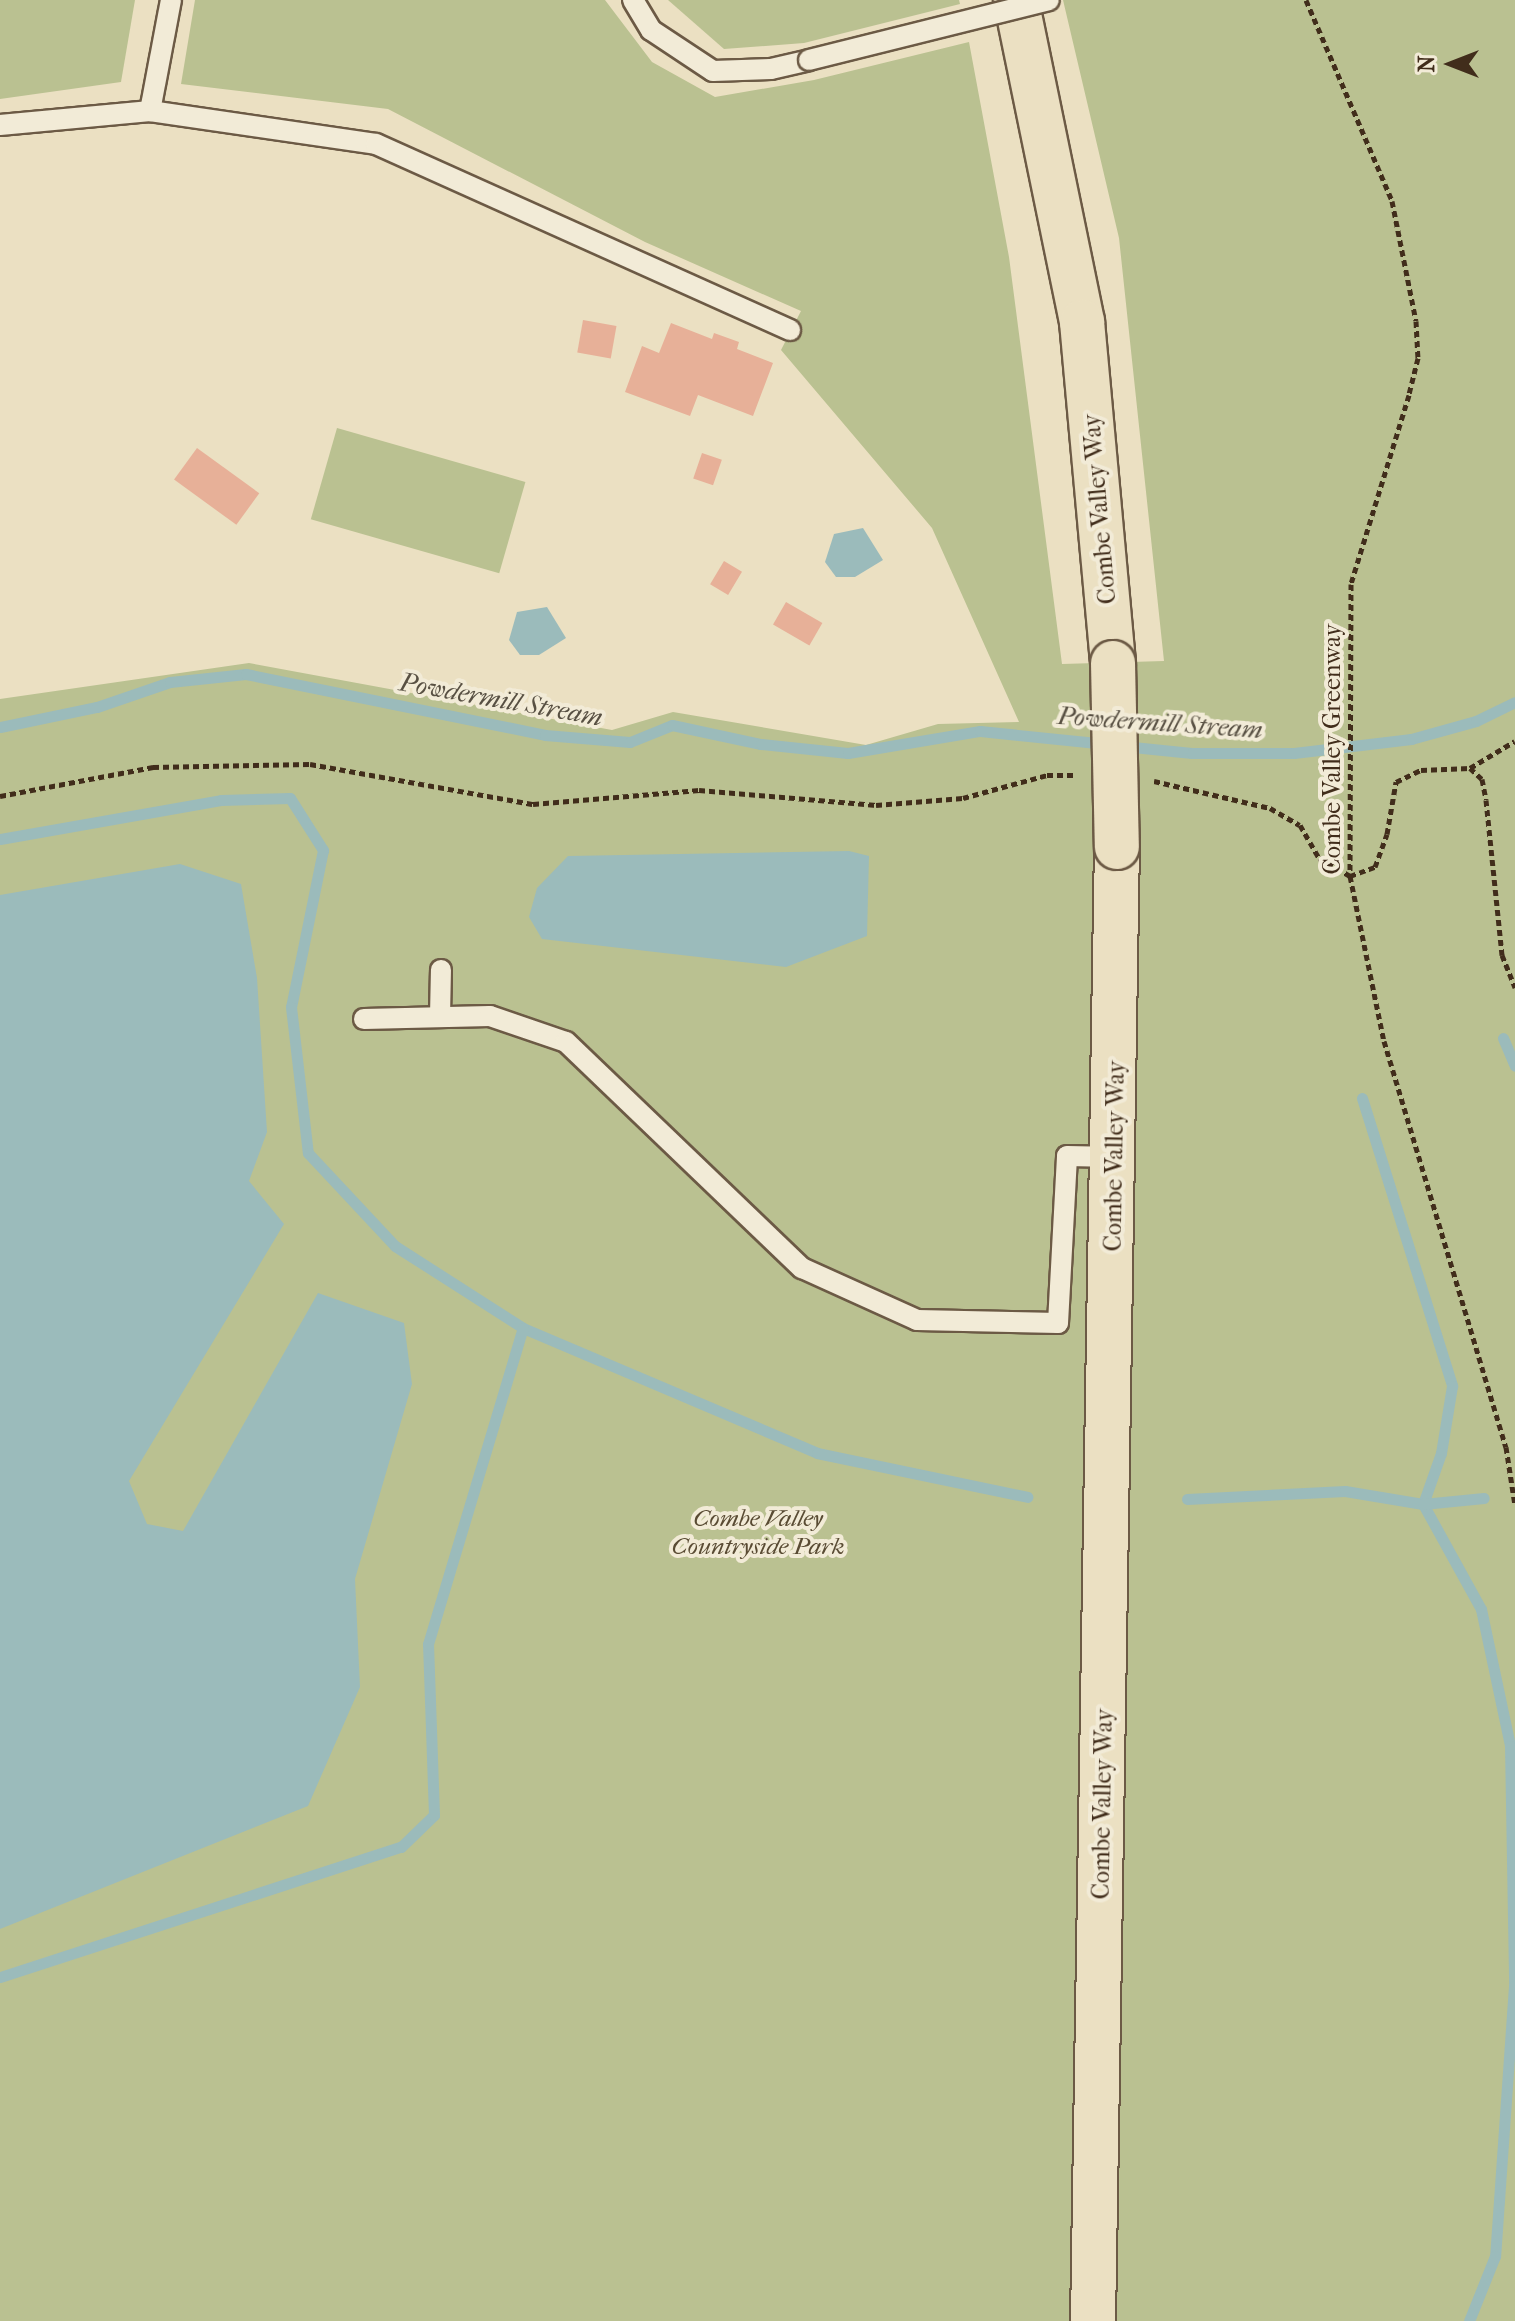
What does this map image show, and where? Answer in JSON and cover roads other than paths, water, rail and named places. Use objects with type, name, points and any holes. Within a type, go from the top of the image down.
[{"type":"main road","name":"Combe Valley Way","points":[[1016,0],[1082,322],[1113,663],[1117,847],[1116,1157],[1093,2321]]},
{"type":"lane","points":[[150,111],[171,0]]},
{"type":"lane","points":[[633,0],[651,30],[713,71],[771,69],[1049,0]]},
{"type":"lane","points":[[0,125],[150,111],[376,144],[790,330]]},
{"type":"lane","points":[[440,1016],[441,970]]},
{"type":"lane","points":[[364,1019],[490,1016],[566,1042],[802,1268],[917,1320],[1058,1323],[1067,1156],[1116,1157]]},
{"type":"water","points":[[863,528],[883,560],[855,577],[836,577],[825,562],[834,534]]},
{"type":"water","points":[[547,607],[566,638],[539,655],[520,655],[509,640],[517,612]]},
{"type":"water","points":[[849,851],[869,856],[867,936],[786,967],[542,939],[529,917],[537,888],[568,856]]},
{"type":"water","points":[[180,864],[241,884],[257,978],[267,1132],[249,1181],[284,1224],[129,1481],[147,1524],[183,1531],[318,1293],[404,1323],[412,1384],[355,1579],[360,1687],[308,1806],[0,1929],[0,895]]},
{"type":"waterway","name":"Powdermill Stream","points":[[0,727],[97,707],[170,682],[246,674],[545,735],[630,742],[672,725],[761,744],[848,753],[980,731],[1106,744]]},
{"type":"waterway","name":"Powdermill Stream","points":[[1123,746],[1192,753],[1294,753],[1411,739],[1476,721],[1515,702]]},
{"type":"waterway","points":[[0,839],[221,800],[290,798],[323,850],[291,1007],[308,1153],[395,1246],[523,1328],[817,1453],[1027,1497]]},
{"type":"waterway","points":[[1503,1038],[1515,1066]]},
{"type":"waterway","points":[[1362,1098],[1452,1386],[1441,1453],[1423,1504],[1481,1609],[1510,1746],[1514,1986],[1495,2256],[1469,2321]]},
{"type":"waterway","points":[[0,1977],[401,1847],[434,1815],[428,1644],[523,1328]]},
{"type":"waterway","points":[[1187,1499],[1345,1491],[1423,1504],[1484,1498]]},
{"type":"park label","name":"Combe Valley Countryside Park","points":[[758,1533]]}]
